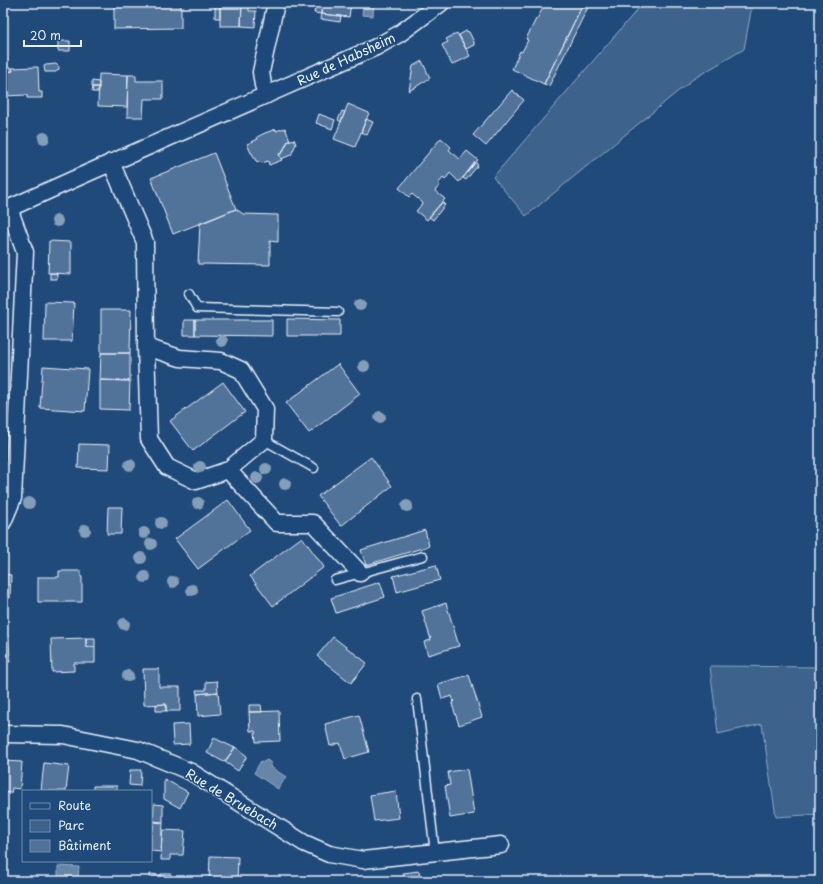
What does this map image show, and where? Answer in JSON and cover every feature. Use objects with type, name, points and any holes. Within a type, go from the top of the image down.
[{"type":"street","points":[[267,95],[263,85],[261,72],[276,3]]},
{"type":"street","name":"Rue de Habsheim","points":[[3,522],[13,498],[25,252],[6,209],[376,46],[399,34],[441,3]]},
{"type":"street","points":[[111,162],[145,242],[146,347],[150,439],[167,467],[196,480],[228,470],[264,440],[265,409],[241,370],[221,361],[180,358],[146,347]]},
{"type":"street","points":[[228,470],[277,523],[313,523],[360,573]]},
{"type":"street","name":"Rue de Bruebach","points":[[3,734],[63,735],[138,750],[191,772],[304,843],[329,854],[363,860],[501,845]]},
{"type":"lane","points":[[189,294],[197,308],[338,312]]},
{"type":"lane","points":[[264,440],[314,468]]},
{"type":"lane","points":[[335,580],[423,556]]},
{"type":"lane","points":[[417,699],[435,852]]},
{"type":"green space","points":[[643,3],[756,3],[751,11],[744,49],[693,79],[526,216],[493,177]]},
{"type":"green space","points":[[710,666],[820,667],[820,814],[776,817],[762,724],[718,734]]},
{"type":"shaded area","points":[[363,3],[374,3],[373,16],[362,15]]},
{"type":"shaded area","points":[[267,760],[271,763],[271,767],[286,777],[278,789],[254,773],[261,761],[263,762]]},
{"type":"shaded area","points":[[58,866],[79,867],[78,878],[58,877]]},
{"type":"building","points":[[114,3],[181,3],[181,28],[114,29]]},
{"type":"building","points":[[215,3],[220,3],[220,18],[215,18]]},
{"type":"building","points":[[220,3],[242,3],[241,26],[220,26]]},
{"type":"building","points":[[242,3],[249,3],[249,11],[256,11],[255,27],[241,26]]},
{"type":"building","points":[[316,3],[322,3],[321,14],[314,13]]},
{"type":"building","points":[[322,3],[351,3],[349,17],[321,14]]},
{"type":"building","points":[[543,3],[583,4],[544,84],[512,69],[520,51],[522,52],[528,40],[526,39],[543,8],[541,7]]},
{"type":"building","points":[[583,4],[588,7],[549,86],[544,84]]},
{"type":"building","points":[[321,14],[341,16],[340,22],[320,19]]},
{"type":"building","points":[[466,31],[469,32],[474,45],[466,49],[459,35]]},
{"type":"building","points":[[457,33],[470,56],[452,65],[442,45],[448,42],[446,39]]},
{"type":"building","points":[[58,41],[70,41],[70,51],[58,51]]},
{"type":"building","points":[[422,61],[430,78],[409,91],[413,66]]},
{"type":"building","points":[[56,64],[59,69],[56,72],[45,72],[44,66]]},
{"type":"building","points":[[38,67],[39,92],[42,92],[42,98],[27,98],[27,95],[3,96],[3,72],[13,71],[12,68]]},
{"type":"building","points":[[3,68],[12,68],[13,71],[3,72]]},
{"type":"building","points":[[99,74],[128,75],[127,107],[98,106]]},
{"type":"building","points":[[128,75],[136,75],[136,81],[163,81],[163,99],[144,99],[143,117],[127,117]]},
{"type":"building","points":[[92,81],[99,82],[99,87],[92,87]]},
{"type":"building","points":[[93,87],[99,87],[99,92],[92,92]]},
{"type":"building","points":[[512,90],[524,100],[486,146],[473,135]]},
{"type":"building","points":[[348,104],[369,113],[355,147],[334,139]]},
{"type":"building","points":[[342,111],[345,112],[341,122],[338,120]]},
{"type":"building","points":[[319,114],[335,120],[332,129],[316,123]]},
{"type":"building","points":[[366,119],[373,122],[367,135],[361,132]]},
{"type":"building","points":[[285,128],[290,140],[282,153],[279,154],[282,160],[269,165],[268,161],[262,163],[256,161],[247,144],[258,139],[257,137],[265,133],[276,129],[276,131]]},
{"type":"building","points":[[441,138],[451,147],[449,150],[460,159],[467,151],[478,160],[459,182],[450,173],[445,180],[443,178],[435,191],[445,199],[427,220],[416,211],[423,203],[412,194],[409,197],[399,188]]},
{"type":"building","points":[[294,139],[296,144],[291,155],[281,159],[279,154],[282,153],[288,141]]},
{"type":"building","points":[[214,153],[236,209],[173,234],[151,178]]},
{"type":"building","points":[[475,162],[478,165],[466,180],[463,178]]},
{"type":"building","points":[[442,202],[445,205],[433,220],[429,217]]},
{"type":"building","points":[[236,209],[243,214],[278,215],[278,242],[270,241],[270,265],[198,264],[200,224]]},
{"type":"building","points":[[49,241],[71,242],[71,274],[48,273]]},
{"type":"building","points":[[50,273],[57,273],[57,279],[50,279]]},
{"type":"building","points":[[45,302],[74,303],[72,341],[44,341]]},
{"type":"building","points":[[101,310],[131,310],[130,353],[101,353]]},
{"type":"building","points":[[287,319],[340,320],[340,336],[287,336]]},
{"type":"building","points":[[184,320],[195,320],[195,335],[184,335]]},
{"type":"building","points":[[195,320],[272,320],[272,336],[195,335]]},
{"type":"building","points":[[101,353],[130,353],[130,381],[100,380]]},
{"type":"building","points":[[338,364],[360,394],[309,433],[286,403]]},
{"type":"building","points":[[43,366],[88,369],[85,411],[40,408]]},
{"type":"building","points":[[100,380],[130,381],[129,410],[100,409]]},
{"type":"building","points":[[223,382],[245,412],[193,451],[170,421]]},
{"type":"building","points":[[79,444],[110,445],[109,469],[78,468]]},
{"type":"building","points":[[371,457],[392,486],[341,526],[318,496]]},
{"type":"building","points":[[228,500],[250,530],[198,569],[175,539]]},
{"type":"building","points":[[108,507],[122,507],[121,534],[107,534]]},
{"type":"building","points":[[425,530],[429,546],[366,565],[361,550]]},
{"type":"building","points":[[302,537],[324,567],[273,606],[250,576]]},
{"type":"building","points":[[436,565],[440,580],[397,592],[393,576]]},
{"type":"building","points":[[59,571],[81,571],[82,602],[38,602],[38,577],[59,577]]},
{"type":"building","points":[[3,574],[11,575],[10,598],[3,598]]},
{"type":"building","points":[[380,582],[385,597],[336,613],[331,598]]},
{"type":"building","points":[[446,603],[459,646],[428,655],[424,642],[431,640],[422,611]]},
{"type":"building","points":[[3,637],[9,637],[10,662],[5,662],[5,667],[3,667]]},
{"type":"building","points":[[333,637],[367,663],[351,683],[317,656]]},
{"type":"building","points":[[86,638],[95,638],[95,647],[86,647]]},
{"type":"building","points":[[86,638],[86,647],[95,647],[95,663],[74,663],[74,671],[52,672],[51,639]]},
{"type":"building","points":[[143,669],[159,669],[159,687],[180,687],[180,711],[166,711],[166,704],[144,705]]},
{"type":"building","points":[[469,675],[482,717],[459,725],[452,704],[454,703],[452,696],[442,699],[438,684]]},
{"type":"building","points":[[217,681],[218,692],[197,694],[196,690],[206,690],[206,682]]},
{"type":"building","points":[[218,692],[220,714],[198,716],[197,694]]},
{"type":"building","points":[[166,704],[166,711],[156,711],[156,705]]},
{"type":"building","points":[[249,705],[261,705],[262,712],[249,712]]},
{"type":"building","points":[[279,711],[280,741],[256,742],[255,731],[250,731],[249,712]]},
{"type":"building","points":[[359,715],[369,752],[345,759],[340,743],[330,746],[325,724]]},
{"type":"building","points":[[189,724],[190,744],[173,745],[172,725]]},
{"type":"building","points":[[214,738],[235,748],[224,762],[207,753]]},
{"type":"building","points":[[235,747],[247,756],[238,771],[225,762]]},
{"type":"building","points":[[3,761],[22,762],[20,789],[12,788],[11,793],[3,792]]},
{"type":"building","points":[[44,763],[69,766],[66,790],[41,790]]},
{"type":"building","points":[[467,769],[474,814],[450,818],[445,786],[450,785],[448,772]]},
{"type":"building","points":[[130,770],[141,770],[140,786],[129,785]]},
{"type":"building","points":[[164,779],[188,792],[180,808],[164,799]]},
{"type":"building","points":[[93,786],[117,786],[117,790],[93,790]]},
{"type":"building","points":[[396,791],[399,818],[374,821],[370,795]]},
{"type":"building","points":[[154,804],[163,805],[163,822],[153,821]]},
{"type":"building","points":[[154,822],[163,823],[161,852],[152,851]]},
{"type":"building","points":[[162,830],[185,831],[183,855],[170,855],[170,860],[161,860]]},
{"type":"building","points":[[210,856],[238,857],[237,881],[209,881]]},
{"type":"building","points":[[419,871],[420,881],[404,881],[403,873]]},
{"type":"building","points":[[150,874],[161,875],[160,881],[150,881]]},
{"type":"building","points":[[161,874],[171,874],[170,881],[160,881]]}]
